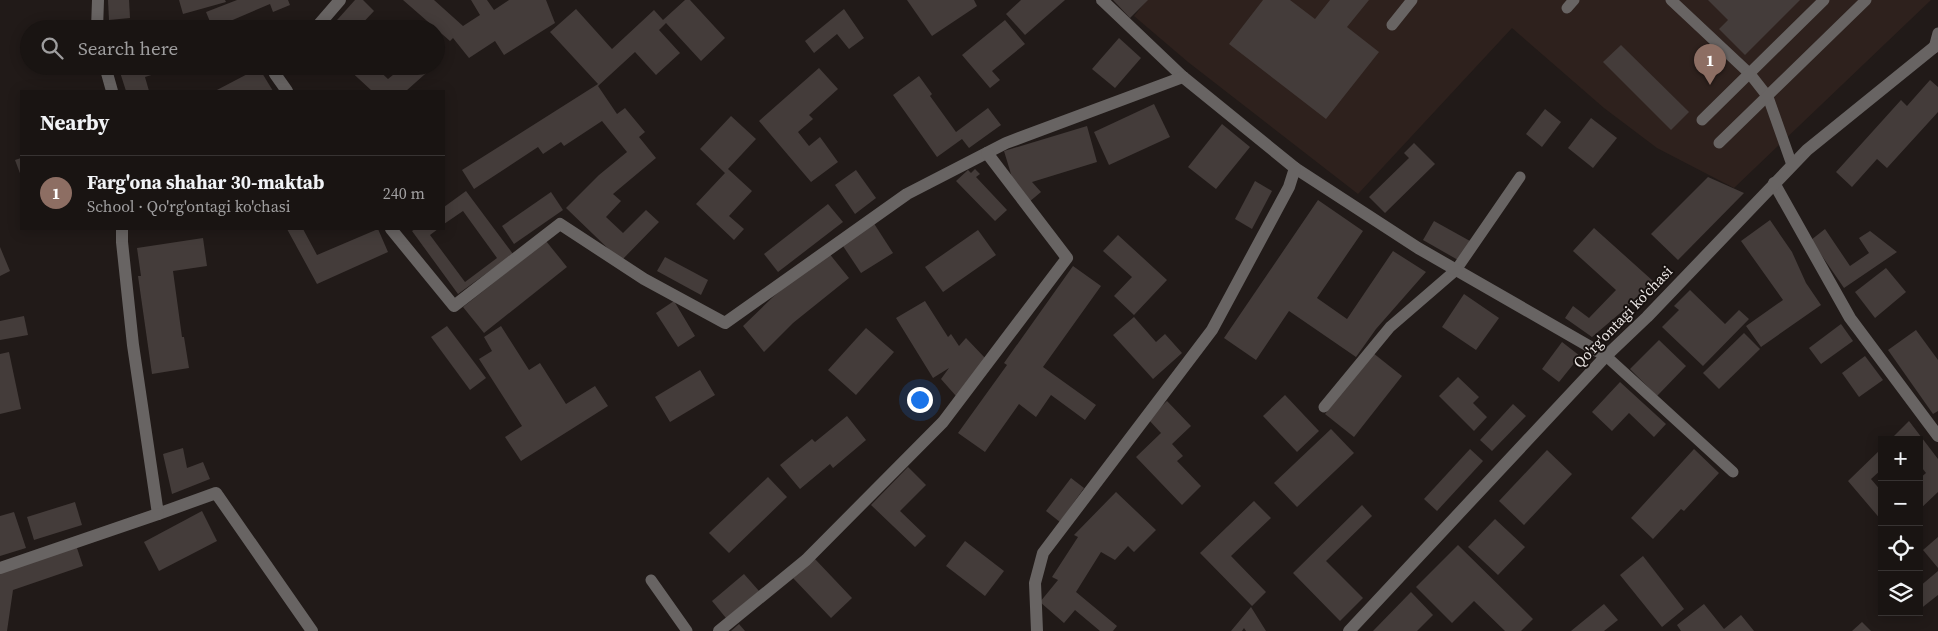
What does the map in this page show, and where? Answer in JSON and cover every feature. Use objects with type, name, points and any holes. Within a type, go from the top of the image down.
[{"type":"street","points":[[97,20],[98,0]]},
{"type":"street","points":[[323,20],[340,0]]},
{"type":"street","points":[[1102,0],[1183,77],[1295,168],[1418,248],[1606,356]]},
{"type":"street","name":"Qo'rg'ontagi ko'chasi","points":[[1349,631],[1606,356],[1647,317],[1807,150],[1936,46]]},
{"type":"street","points":[[108,75],[112,90]]},
{"type":"street","points":[[277,75],[286,90]]},
{"type":"street","points":[[392,230],[454,306],[560,224],[644,279],[725,323],[907,194],[1006,143],[1183,77]]},
{"type":"street","points":[[719,631],[806,560],[943,422],[1067,258],[987,153]]},
{"type":"street","points":[[1037,631],[1035,583],[1043,554],[1212,330],[1289,187],[1295,168]]},
{"type":"street","points":[[1774,183],[1850,318],[1938,436]]},
{"type":"street","points":[[122,230],[133,345],[158,514]]},
{"type":"street","points":[[0,568],[216,493],[312,631]]},
{"type":"lane","points":[[1392,25],[1412,0]]},
{"type":"lane","points":[[1671,0],[1750,74],[1768,96],[1792,165]]},
{"type":"lane","points":[[1702,120],[1824,0]]},
{"type":"lane","points":[[1719,144],[1866,0]]},
{"type":"lane","points":[[1936,46],[1938,33]]},
{"type":"lane","points":[[1324,407],[1390,327],[1456,270],[1520,177]]},
{"type":"lane","points":[[1606,356],[1733,472]]},
{"type":"lane","points":[[650,580],[686,631]]},
{"type":"shaded area","points":[[1147,0],[1931,0],[1734,188],[1657,148],[1604,108],[1512,28],[1358,194],[1188,62],[1134,16]]},
{"type":"building","points":[[108,0],[129,0],[130,18],[109,20]]},
{"type":"building","points":[[179,0],[225,0],[226,2],[183,14]]},
{"type":"building","points":[[237,0],[288,0],[290,5],[273,12],[270,4],[233,20],[209,20],[206,12]]},
{"type":"building","points":[[355,0],[363,0],[374,11],[366,20],[337,20]]},
{"type":"building","points":[[403,0],[434,0],[463,26],[480,15],[471,0],[487,0],[494,10],[509,0],[546,0],[555,23],[504,55],[495,41],[469,58],[453,38],[450,41],[445,37],[445,20],[426,20]]},
{"type":"building","points":[[685,0],[690,0],[725,38],[701,61],[666,23],[659,30],[680,53],[656,75],[635,52],[598,86],[617,114],[625,108],[645,132],[639,137],[656,158],[613,194],[621,201],[606,217],[623,233],[646,210],[659,222],[621,261],[566,208],[599,175],[627,152],[602,121],[564,146],[561,142],[543,154],[538,147],[474,189],[462,170],[598,84],[550,32],[576,9],[612,49],[654,10],[663,20]]},
{"type":"building","points":[[907,0],[974,0],[977,6],[932,36]]},
{"type":"building","points":[[1021,0],[1065,0],[1025,35],[1006,14]]},
{"type":"building","points":[[1113,0],[1148,0],[1130,18]]},
{"type":"building","points":[[1263,0],[1290,0],[1315,19],[1330,0],[1369,0],[1347,27],[1379,52],[1326,119],[1229,44]]},
{"type":"building","points":[[1708,0],[1800,0],[1745,55],[1719,29],[1728,20]]},
{"type":"building","points":[[844,9],[864,38],[849,49],[837,34],[814,53],[805,41]]},
{"type":"building","points":[[1005,20],[1025,44],[992,71],[1000,80],[990,88],[962,55]]},
{"type":"building","points":[[1119,38],[1141,58],[1115,88],[1092,69]]},
{"type":"building","points":[[1621,45],[1689,112],[1671,130],[1603,62]]},
{"type":"building","points":[[819,68],[838,89],[809,115],[813,119],[798,132],[809,146],[820,137],[838,162],[811,182],[759,121]]},
{"type":"building","points":[[121,75],[151,75],[145,77],[149,90],[126,90]]},
{"type":"building","points":[[246,75],[263,75],[272,90],[217,90]]},
{"type":"building","points":[[355,75],[384,75],[388,79],[393,75],[424,75],[407,90],[371,90]]},
{"type":"building","points":[[919,76],[932,94],[930,96],[956,132],[988,108],[1001,125],[969,148],[962,139],[937,157],[893,95]]},
{"type":"building","points":[[1930,80],[1938,87],[1938,112],[1887,168],[1877,159],[1852,187],[1836,172],[1901,100],[1907,106]]},
{"type":"building","points":[[1154,104],[1170,137],[1109,165],[1094,132]]},
{"type":"building","points":[[1545,109],[1561,122],[1542,147],[1526,134]]},
{"type":"building","points":[[731,116],[756,139],[728,169],[752,191],[729,216],[744,229],[734,240],[696,204],[725,173],[700,149]]},
{"type":"building","points":[[1591,118],[1617,138],[1593,168],[1568,148]]},
{"type":"building","points":[[1222,124],[1250,147],[1216,189],[1188,167]]},
{"type":"building","points":[[1087,126],[1097,162],[1032,182],[1041,192],[1029,202],[1014,184],[1004,151]]},
{"type":"building","points":[[1414,143],[1435,164],[1385,213],[1369,197],[1409,158],[1404,153]]},
{"type":"building","points":[[20,158],[20,173],[15,160]]},
{"type":"building","points":[[975,169],[980,174],[976,177],[1007,210],[995,221],[956,181],[968,170],[971,173]]},
{"type":"building","points":[[856,170],[876,198],[855,214],[835,185]]},
{"type":"building","points":[[1708,177],[1744,193],[1678,260],[1651,234]]},
{"type":"building","points":[[1255,181],[1272,191],[1252,229],[1235,219]]},
{"type":"building","points":[[466,191],[513,254],[458,294],[412,231],[437,230],[430,235],[465,282],[497,258],[463,211],[445,223],[445,206]]},
{"type":"building","points":[[551,192],[563,210],[514,244],[502,226]]},
{"type":"building","points":[[1318,200],[1363,231],[1317,298],[1347,319],[1393,251],[1426,272],[1376,329],[1356,357],[1289,311],[1256,360],[1224,338]]},
{"type":"building","points":[[828,204],[843,222],[778,272],[764,254]]},
{"type":"building","points":[[1770,220],[1792,252],[1806,283],[1821,305],[1761,347],[1746,326],[1783,300],[1741,241]]},
{"type":"building","points":[[1434,221],[1470,241],[1458,260],[1423,240]]},
{"type":"building","points":[[873,222],[893,253],[861,273],[841,243]]},
{"type":"building","points":[[1594,228],[1653,281],[1632,303],[1592,337],[1565,318],[1573,306],[1589,318],[1616,290],[1573,251]]},
{"type":"building","points":[[1825,229],[1850,266],[1869,253],[1859,238],[1870,231],[1897,252],[1844,288],[1811,240]]},
{"type":"building","points":[[288,230],[304,230],[317,255],[378,230],[388,252],[317,284]]},
{"type":"building","points":[[978,230],[996,255],[943,292],[925,267]]},
{"type":"building","points":[[1118,235],[1167,280],[1134,315],[1114,296],[1132,277],[1103,251]]},
{"type":"building","points":[[203,238],[207,266],[173,271],[182,337],[184,337],[189,368],[152,374],[138,276],[141,276],[137,248]]},
{"type":"building","points":[[546,241],[567,267],[484,333],[463,307]]},
{"type":"building","points":[[0,247],[10,271],[0,276]]},
{"type":"building","points":[[828,252],[849,278],[793,323],[764,352],[743,326],[774,296]]},
{"type":"building","points":[[665,257],[708,280],[701,295],[657,271]]},
{"type":"building","points":[[1073,266],[1101,286],[1043,367],[1096,405],[1085,420],[1051,395],[1036,417],[1019,404],[985,452],[958,433],[1007,365],[1004,363]]},
{"type":"building","points":[[1886,268],[1906,292],[1875,318],[1855,292]]},
{"type":"building","points":[[1690,290],[1725,324],[1739,310],[1749,319],[1703,366],[1662,327],[1679,310],[1674,306]]},
{"type":"building","points":[[1464,294],[1499,318],[1476,350],[1442,327]]},
{"type":"building","points":[[674,301],[695,336],[678,347],[656,313]]},
{"type":"building","points":[[925,301],[948,337],[951,334],[959,346],[966,338],[985,358],[956,396],[941,379],[949,368],[933,378],[896,318]]},
{"type":"building","points":[[24,316],[28,335],[0,340],[0,321]]},
{"type":"building","points":[[1134,317],[1156,342],[1165,334],[1182,353],[1153,379],[1113,335]]},
{"type":"building","points":[[1841,324],[1853,341],[1821,364],[1809,348]]},
{"type":"building","points":[[447,326],[486,378],[470,390],[431,337]]},
{"type":"building","points":[[501,326],[529,370],[540,363],[566,404],[595,386],[608,406],[521,461],[505,437],[522,426],[479,359],[492,351],[484,337]]},
{"type":"building","points":[[866,328],[894,352],[856,395],[828,370]]},
{"type":"building","points":[[1916,330],[1938,360],[1938,411],[1933,414],[1888,350]]},
{"type":"building","points":[[1744,333],[1760,349],[1719,389],[1703,373]]},
{"type":"building","points":[[1659,340],[1686,366],[1657,396],[1630,369]]},
{"type":"building","points":[[1562,342],[1580,356],[1559,382],[1542,369]]},
{"type":"building","points":[[9,352],[21,409],[0,414],[0,354]]},
{"type":"building","points":[[1373,353],[1402,376],[1354,437],[1325,414]]},
{"type":"building","points":[[1865,356],[1883,380],[1859,397],[1842,373]]},
{"type":"building","points":[[700,370],[715,395],[670,422],[655,397]]},
{"type":"building","points":[[1458,377],[1479,397],[1473,403],[1487,417],[1474,431],[1439,396]]},
{"type":"building","points":[[1620,382],[1666,424],[1654,437],[1629,413],[1612,431],[1592,412]]},
{"type":"building","points":[[1285,395],[1319,431],[1297,452],[1263,416]]},
{"type":"building","points":[[1167,401],[1191,426],[1172,444],[1183,456],[1177,461],[1201,486],[1182,505],[1136,457],[1161,433],[1148,419]]},
{"type":"building","points":[[1513,404],[1526,416],[1492,451],[1480,440]]},
{"type":"building","points":[[847,416],[866,440],[833,468],[830,464],[800,489],[780,465],[812,439],[815,442]]},
{"type":"building","points":[[1909,421],[1920,436],[1894,436]]},
{"type":"building","points":[[1331,429],[1354,453],[1297,507],[1274,483]]},
{"type":"building","points":[[1923,439],[1938,459],[1938,492],[1923,506],[1923,476],[1926,473],[1923,469]]},
{"type":"building","points":[[183,448],[187,468],[203,462],[210,479],[172,494],[163,454]]},
{"type":"building","points":[[1470,449],[1483,461],[1437,511],[1424,499]]},
{"type":"building","points":[[1694,449],[1719,473],[1684,511],[1681,509],[1653,539],[1631,518]]},
{"type":"building","points":[[1547,450],[1572,474],[1524,525],[1499,501]]},
{"type":"building","points":[[1878,452],[1878,473],[1871,479],[1878,487],[1878,516],[1848,481]]},
{"type":"building","points":[[908,467],[926,485],[900,511],[926,536],[915,547],[871,505]]},
{"type":"building","points":[[768,477],[787,497],[729,553],[709,533]]},
{"type":"building","points":[[1071,478],[1084,488],[1060,522],[1046,511]]},
{"type":"building","points":[[1116,492],[1156,530],[1134,552],[1128,546],[1115,560],[1101,552],[1076,592],[1117,626],[1113,631],[1100,631],[1075,610],[1064,623],[1040,602],[1058,580],[1052,577],[1078,537],[1074,535]]},
{"type":"building","points":[[1254,501],[1271,518],[1231,556],[1266,592],[1252,606],[1200,553]]},
{"type":"building","points":[[75,502],[82,525],[34,540],[27,517]]},
{"type":"building","points":[[1362,505],[1372,516],[1326,561],[1363,598],[1340,621],[1293,573]]},
{"type":"building","points":[[202,511],[217,541],[159,571],[144,542]]},
{"type":"building","points":[[14,512],[26,548],[0,556],[0,516]]},
{"type":"building","points":[[1495,519],[1525,547],[1498,575],[1468,547]]},
{"type":"building","points":[[1938,537],[1938,568],[1923,550]]},
{"type":"building","points":[[965,541],[1004,571],[985,596],[946,566]]},
{"type":"building","points":[[76,545],[83,566],[13,590],[7,631],[0,631],[0,570]]},
{"type":"building","points":[[1458,545],[1533,619],[1521,631],[1505,631],[1474,601],[1452,623],[1416,587]]},
{"type":"building","points":[[1643,556],[1684,609],[1662,627],[1620,575]]},
{"type":"building","points":[[814,558],[852,598],[831,618],[793,578]]},
{"type":"building","points":[[1938,571],[1938,595],[1923,607],[1923,584]]},
{"type":"building","points":[[744,574],[759,591],[726,618],[712,601]]},
{"type":"building","points":[[1411,592],[1433,615],[1417,631],[1373,631]]},
{"type":"building","points":[[1604,604],[1618,620],[1604,631],[1571,631]]},
{"type":"building","points":[[1704,604],[1724,629],[1741,615],[1754,631],[1681,631],[1677,625]]},
{"type":"building","points":[[1251,607],[1266,631],[1246,631],[1244,628],[1242,631],[1231,631]]},
{"type":"building","points":[[1862,622],[1871,631],[1852,631]]},
{"type":"building","points":[[739,624],[745,631],[731,631]]},
{"type":"place","name":"Farg'ona shahar 30-maktab","points":[[1710,85]]}]
